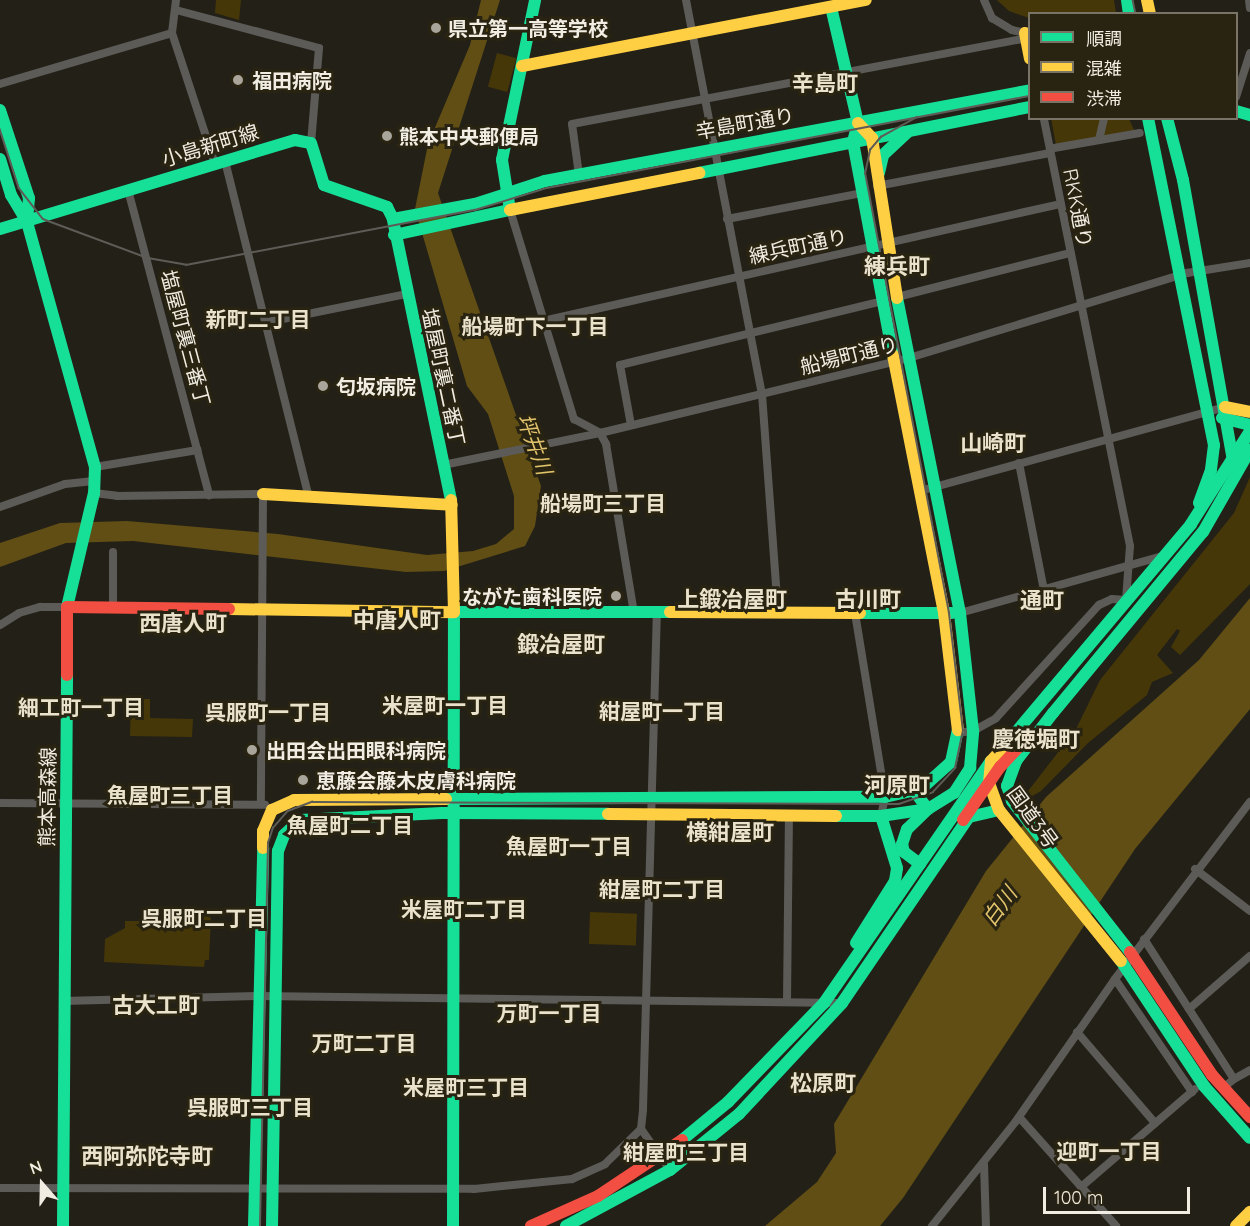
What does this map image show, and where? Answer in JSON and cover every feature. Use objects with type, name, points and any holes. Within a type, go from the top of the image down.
[{"type":"main road","points":[[394,235],[510,210],[505,194],[502,160],[535,0]]},
{"type":"main road","points":[[522,66],[866,0]]},
{"type":"main road","points":[[254,1226],[257,996],[263,831],[272,810],[294,800],[453,797],[653,801],[885,797],[915,792],[933,781],[951,762],[958,733],[944,613],[871,247],[853,142],[858,123],[831,7]]},
{"type":"main road","points":[[1025,35],[1028,53]]},
{"type":"main road","name":"辛島町通り","points":[[505,194],[579,175],[713,148],[1028,90]]},
{"type":"main road","name":"辛島町通り","points":[[510,210],[1028,107]]},
{"type":"main road","points":[[0,110],[29,198],[27,222]]},
{"type":"main road","points":[[1148,120],[1173,277],[1207,411],[1214,457],[1191,524]]},
{"type":"main road","points":[[1168,120],[1183,180],[1197,271],[1226,407],[1234,477]]},
{"type":"main road","points":[[858,123],[872,138],[886,244],[960,613],[973,731],[971,762],[963,781],[954,793],[928,809],[908,829],[902,844],[904,852],[920,864]]},
{"type":"main road","points":[[877,186],[884,155],[897,138],[919,127]]},
{"type":"main road","name":"小島新町線","points":[[0,229],[295,140],[311,143]]},
{"type":"main road","points":[[311,143],[324,185],[387,207],[393,219],[475,204],[505,194]]},
{"type":"main road","points":[[0,159],[11,195],[27,222]]},
{"type":"main road","name":"塩屋町裏二番丁","points":[[393,219],[394,235],[452,505],[454,612]]},
{"type":"main road","name":"熊本高森線","points":[[27,222],[94,467],[90,513],[67,608],[63,1226]]},
{"type":"main road","points":[[1226,407],[1250,412]]},
{"type":"main road","points":[[1207,411],[1227,421],[1250,424]]},
{"type":"main road","points":[[531,1226],[598,1196],[662,1156],[728,1102],[824,1003],[920,864],[946,822],[992,760],[1191,524],[1232,454],[1250,431]]},
{"type":"main road","name":"国道3号","points":[[1250,450],[1203,532],[1053,713],[1010,770],[1009,799],[1223,1088],[1250,1117]]},
{"type":"main road","points":[[263,494],[452,505]]},
{"type":"main road","points":[[67,608],[634,614],[960,613]]},
{"type":"main road","points":[[453,1226],[454,612]]},
{"type":"main road","points":[[946,822],[990,789],[1015,750],[1053,713]]},
{"type":"main road","name":"国道3号","points":[[992,760],[990,789],[999,810],[1118,946]]},
{"type":"main road","points":[[990,789],[1009,799]]},
{"type":"main road","points":[[915,792],[928,809]]},
{"type":"main road","points":[[566,1226],[670,1170],[739,1114],[842,1003],[976,800]]},
{"type":"main road","points":[[272,1226],[278,850],[290,827],[310,816],[454,813],[881,816],[928,809]]},
{"type":"main road","points":[[958,830],[977,813],[999,810]]},
{"type":"main road","points":[[840,980],[853,948],[896,880],[897,868],[881,816]]},
{"type":"main road","name":"国道3号","points":[[1129,960],[1202,1083],[1250,1138]]},
{"type":"main road","points":[[1236,1226],[1250,1212]]},
{"type":"street","points":[[176,0],[172,33],[220,162],[268,322],[309,497]]},
{"type":"street","points":[[686,0],[716,168],[762,394],[778,613]]},
{"type":"street","points":[[984,0],[992,18],[1025,35]]},
{"type":"street","points":[[1249,0],[1250,8]]},
{"type":"street","points":[[176,10],[319,48],[311,143]]},
{"type":"street","points":[[0,84],[172,33]]},
{"type":"street","points":[[579,175],[572,124],[1025,35]]},
{"type":"street","points":[[1238,91],[1250,52]]},
{"type":"street","name":"RKK通り","points":[[1044,120],[1052,150],[1079,304],[1130,546],[1125,567],[1126,600]]},
{"type":"street","points":[[1099,140],[1104,120]]},
{"type":"street","points":[[877,186],[1140,133]]},
{"type":"street","name":"塩屋町裏三番丁","points":[[128,190],[209,495]]},
{"type":"street","points":[[727,219],[862,194]]},
{"type":"street","name":"練兵町通り","points":[[543,321],[738,275],[1060,204]]},
{"type":"street","points":[[510,210],[574,419],[600,433],[608,455],[634,614]]},
{"type":"street","points":[[897,297],[1070,253]]},
{"type":"street","name":"船場町通り","points":[[442,465],[600,433],[909,358],[1173,277],[1250,263]]},
{"type":"street","points":[[268,322],[407,294]]},
{"type":"street","points":[[631,425],[620,365],[882,301]]},
{"type":"street","points":[[920,491],[1226,407]]},
{"type":"street","points":[[94,467],[198,450]]},
{"type":"street","points":[[1019,464],[1044,590]]},
{"type":"street","points":[[0,507],[65,484],[94,487],[117,496],[263,494],[261,802]]},
{"type":"street","points":[[113,552],[113,608]]},
{"type":"street","points":[[960,613],[1163,556]]},
{"type":"street","points":[[958,733],[973,731],[996,718],[1089,616],[1107,600],[1126,600]]},
{"type":"street","points":[[0,625],[29,610],[67,608]]},
{"type":"street","points":[[855,613],[885,797],[881,816]]},
{"type":"street","points":[[657,614],[653,816],[641,1129],[670,1170]]},
{"type":"street","points":[[0,803],[261,802],[272,810]]},
{"type":"street","points":[[932,1226],[984,1164],[1115,978],[1196,869],[1250,802]]},
{"type":"street","points":[[787,1002],[789,816]]},
{"type":"street","points":[[1196,869],[1250,911]]},
{"type":"street","points":[[1144,939],[1234,1079]]},
{"type":"street","points":[[1189,1009],[1250,956]]},
{"type":"street","points":[[1115,978],[1192,1092]]},
{"type":"street","points":[[63,1001],[257,996],[452,1001],[647,1000],[842,1003]]},
{"type":"street","points":[[1077,1032],[1155,1123]]},
{"type":"street","points":[[1223,1088],[1250,1070]]},
{"type":"street","points":[[1081,1187],[1202,1083]]},
{"type":"street","points":[[1019,1117],[1116,1226]]},
{"type":"street","points":[[0,1188],[453,1189],[532,1185],[583,1177],[605,1164],[641,1129]]},
{"type":"street","points":[[984,1164],[987,1222],[994,1226]]},
{"type":"shaded area","points":[[216,0],[241,0],[239,20],[215,13]]},
{"type":"shaded area","points":[[997,0],[1114,0],[1116,12],[1028,12],[1028,18],[1009,11]]},
{"type":"shaded area","points":[[497,53],[516,58],[507,92],[488,87]]},
{"type":"shaded area","points":[[1051,120],[1129,120],[1134,130],[1056,145]]},
{"type":"shaded area","points":[[1250,477],[1250,584],[1180,655],[1171,647],[1180,631],[1177,629],[1157,655],[1173,673],[1152,682],[1147,695],[1088,743],[1041,791],[1027,799],[1025,795],[1066,742],[1077,735],[1077,727],[1100,680],[1234,513]]},
{"type":"shaded area","points":[[131,699],[150,699],[150,718],[193,719],[192,737],[130,736]]},
{"type":"shaded area","points":[[159,911],[198,912],[211,918],[209,960],[205,960],[204,967],[104,962],[105,939],[125,928],[125,921],[150,921]]},
{"type":"shaded area","points":[[590,912],[637,914],[636,946],[589,944]]},
{"type":"water","points":[[481,0],[500,0],[438,193],[541,486],[535,526],[525,546],[444,571],[406,572],[133,541],[66,543],[0,567],[0,543],[60,523],[127,521],[278,534],[427,555],[473,551],[496,544],[514,529],[514,496],[488,414],[467,386],[415,209],[428,144],[470,45]]},
{"type":"water","name":"白川","points":[[1250,598],[1250,709],[1135,849],[903,1198],[880,1226],[765,1226],[817,1182],[836,1153],[834,1124],[986,871],[1046,797],[1199,660]]},
{"type":"tram line","points":[[1133,0],[1136,12]]},
{"type":"tram line","points":[[0,129],[19,188],[43,219],[148,258],[186,265],[475,210],[547,188],[1028,96]]},
{"type":"tram line","points":[[260,1226],[268,843],[273,828],[288,811],[312,802],[899,804],[933,792],[955,768],[963,731],[949,613],[865,174],[870,150],[881,137],[917,117]]},
{"type":"traffic: fast","points":[[394,235],[510,210],[502,160],[535,0]]},
{"type":"traffic: fast","points":[[1127,0],[1129,12]]},
{"type":"traffic: fast","points":[[831,7],[858,123],[853,142],[893,355]]},
{"type":"traffic: fast","points":[[505,194],[545,181],[1028,90]]},
{"type":"traffic: fast","points":[[699,173],[1028,107]]},
{"type":"traffic: fast","points":[[0,110],[29,198],[27,222]]},
{"type":"traffic: fast","points":[[1238,112],[1250,115]]},
{"type":"traffic: fast","points":[[1148,120],[1214,445],[1211,470],[1199,503]]},
{"type":"traffic: fast","points":[[1168,120],[1183,180],[1233,462]]},
{"type":"traffic: fast","points":[[879,173],[883,155],[907,133]]},
{"type":"traffic: fast","points":[[0,229],[295,140],[311,143],[324,185],[387,207],[393,219]]},
{"type":"traffic: fast","points":[[0,159],[11,195],[27,222],[95,467],[94,493],[67,607]]},
{"type":"traffic: fast","points":[[451,500],[393,219],[475,204],[505,194]]},
{"type":"traffic: fast","points":[[836,816],[881,816],[928,809],[954,793],[970,768],[973,731],[960,613],[897,298]]},
{"type":"traffic: fast","points":[[1222,418],[1250,425]]},
{"type":"traffic: fast","points":[[1001,750],[1191,524],[1250,431]]},
{"type":"traffic: fast","points":[[1130,952],[1012,801],[1007,786],[1016,761],[1053,713],[1203,532],[1250,450]]},
{"type":"traffic: fast","points":[[453,1226],[454,612],[670,612]]},
{"type":"traffic: fast","points":[[860,613],[952,613]]},
{"type":"traffic: fast","points":[[63,1226],[67,675]]},
{"type":"traffic: fast","points":[[446,799],[885,797],[921,789],[951,762],[958,730]]},
{"type":"traffic: fast","points":[[682,1140],[728,1102],[824,1003],[991,761]]},
{"type":"traffic: fast","points":[[915,792],[928,809],[907,829],[902,844],[904,852],[920,864]]},
{"type":"traffic: fast","points":[[566,1226],[670,1170],[739,1114],[842,1003],[969,817],[999,810]]},
{"type":"traffic: fast","points":[[272,1226],[278,851],[284,835],[300,820],[442,813],[608,814]]},
{"type":"traffic: fast","points":[[856,943],[895,881],[897,868],[881,816]]},
{"type":"traffic: fast","points":[[254,1226],[263,848]]},
{"type":"traffic: fast","points":[[1121,961],[1204,1086],[1250,1138]]},
{"type":"traffic: slow","points":[[522,66],[866,0]]},
{"type":"traffic: slow","points":[[1147,0],[1150,12]]},
{"type":"traffic: slow","points":[[1025,33],[1028,49]]},
{"type":"traffic: slow","points":[[858,123],[872,138],[897,298]]},
{"type":"traffic: slow","points":[[510,210],[699,173]]},
{"type":"traffic: slow","points":[[893,355],[944,613],[958,730]]},
{"type":"traffic: slow","points":[[1225,407],[1250,412]]},
{"type":"traffic: slow","points":[[263,494],[452,505]]},
{"type":"traffic: slow","points":[[229,609],[454,612],[451,500]]},
{"type":"traffic: slow","points":[[670,612],[860,613]]},
{"type":"traffic: slow","points":[[1001,750],[991,761],[989,783],[999,810],[1121,961]]},
{"type":"traffic: slow","points":[[263,848],[263,831],[272,810],[294,800],[446,799]]},
{"type":"traffic: slow","points":[[608,814],[836,816]]},
{"type":"traffic: slow","points":[[1236,1226],[1250,1212]]},
{"type":"traffic: jam","points":[[67,675],[67,607],[229,609]]},
{"type":"traffic: jam","points":[[963,820],[1000,767],[1028,737]]},
{"type":"traffic: jam","points":[[1130,952],[1212,1075],[1250,1117]]},
{"type":"traffic: jam","points":[[531,1226],[598,1196],[682,1140]]},
{"type":"place","name":"県立第一高等学校","points":[[436,28]]},
{"type":"place","name":"福田病院","points":[[238,80]]},
{"type":"place","name":"熊本中央郵便局","points":[[387,136]]},
{"type":"place","name":"匂坂病院","points":[[323,386]]},
{"type":"place","name":"ながた歯科医院","points":[[616,596]]},
{"type":"place","name":"出田会出田眼科病院","points":[[252,750]]},
{"type":"place","name":"恵藤会藤木皮膚科病院","points":[[303,780]]},
{"type":"district","name":"辛島町","points":[[825,84]]},
{"type":"district","name":"練兵町","points":[[897,267]]},
{"type":"district","name":"新町二丁目","points":[[258,319]]},
{"type":"district","name":"船場町下一丁目","points":[[535,326]]},
{"type":"district","name":"山崎町","points":[[993,444]]},
{"type":"district","name":"船場町三丁目","points":[[603,503]]},
{"type":"district","name":"上鍛冶屋町","points":[[732,600]]},
{"type":"district","name":"古川町","points":[[868,600]]},
{"type":"district","name":"通町","points":[[1042,601]]},
{"type":"district","name":"中唐人町","points":[[397,621]]},
{"type":"district","name":"西唐人町","points":[[183,624]]},
{"type":"district","name":"鍛冶屋町","points":[[561,645]]},
{"type":"district","name":"米屋町一丁目","points":[[445,705]]},
{"type":"district","name":"細工町一丁目","points":[[81,707]]},
{"type":"district","name":"紺屋町一丁目","points":[[662,711]]},
{"type":"district","name":"呉服町一丁目","points":[[268,712]]},
{"type":"district","name":"慶徳堀町","points":[[1036,740]]},
{"type":"district","name":"河原町","points":[[897,786]]},
{"type":"district","name":"魚屋町三丁目","points":[[170,795]]},
{"type":"district","name":"魚屋町二丁目","points":[[350,825]]},
{"type":"district","name":"横紺屋町","points":[[730,833]]},
{"type":"district","name":"魚屋町一丁目","points":[[569,846]]},
{"type":"district","name":"紺屋町二丁目","points":[[662,889]]},
{"type":"district","name":"米屋町二丁目","points":[[464,909]]},
{"type":"district","name":"呉服町二丁目","points":[[204,918]]},
{"type":"district","name":"古大工町","points":[[156,1006]]},
{"type":"district","name":"万町一丁目","points":[[549,1013]]},
{"type":"district","name":"万町二丁目","points":[[364,1043]]},
{"type":"district","name":"松原町","points":[[823,1084]]},
{"type":"district","name":"米屋町三丁目","points":[[466,1087]]},
{"type":"district","name":"呉服町三丁目","points":[[250,1107]]},
{"type":"district","name":"迎町一丁目","points":[[1109,1151]]},
{"type":"district","name":"紺屋町三丁目","points":[[686,1152]]},
{"type":"district","name":"西阿弥陀寺町","points":[[147,1157]]},
{"type":"water label","name":"坪井川","points":[[535,444]]}]
